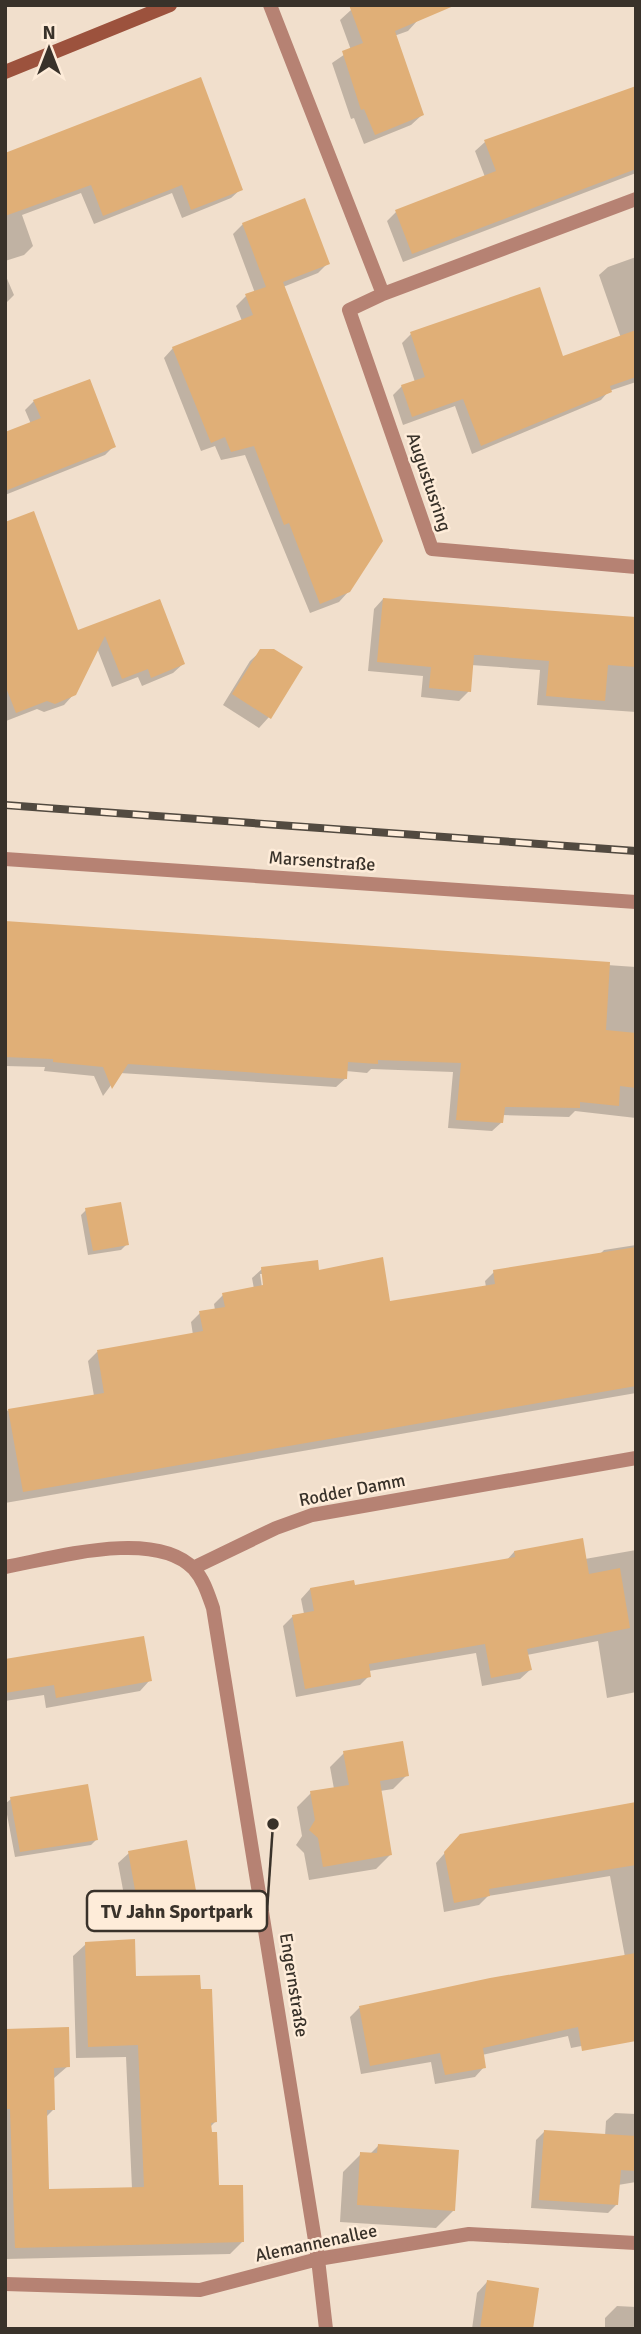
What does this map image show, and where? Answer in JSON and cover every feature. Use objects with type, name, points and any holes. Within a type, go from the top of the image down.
[{"type":"main road","points":[[5,72],[170,5]]},
{"type":"street","points":[[270,5],[383,294]]},
{"type":"street","name":"Augustusring","points":[[636,200],[383,294],[349,310],[432,549],[636,568]]},
{"type":"street","name":"Marsenstraße","points":[[5,859],[636,902]]},
{"type":"street","name":"Rodder Damm","points":[[194,1568],[276,1528],[312,1515],[636,1458]]},
{"type":"street","points":[[5,1567],[130,1548],[168,1552],[194,1568]]},
{"type":"street","name":"Engernstraße","points":[[194,1568],[205,1586],[213,1608],[318,2259],[326,2329]]},
{"type":"street","name":"Alemannenallee","points":[[5,2284],[200,2290],[318,2259],[469,2234],[636,2243]]},
{"type":"building","points":[[349,5],[456,5],[395,31],[424,115],[375,135],[364,109],[361,110],[342,51],[363,43]]},
{"type":"building","points":[[201,77],[243,190],[191,210],[182,185],[103,216],[91,185],[5,216],[5,153]]},
{"type":"building","points":[[636,86],[636,169],[412,254],[395,210],[496,171],[484,140]]},
{"type":"building","points":[[305,198],[330,264],[283,282],[383,541],[350,592],[320,604],[289,523],[284,525],[254,446],[231,452],[225,437],[211,443],[172,347],[253,315],[245,294],[266,287],[242,223]]},
{"type":"building","points":[[540,287],[563,356],[636,330],[636,377],[610,386],[612,392],[481,446],[463,399],[412,417],[401,385],[425,377],[410,332]]},
{"type":"building","points":[[90,379],[116,447],[5,491],[5,432],[41,418],[33,400]]},
{"type":"building","points":[[34,511],[78,630],[160,599],[185,664],[151,678],[148,669],[122,679],[105,636],[76,695],[55,704],[47,701],[16,713],[5,685],[5,522]]},
{"type":"building","points":[[383,598],[636,617],[636,667],[608,665],[605,701],[546,696],[549,661],[480,655],[474,655],[471,692],[429,688],[431,667],[377,662]]},
{"type":"building","points":[[260,649],[274,649],[303,667],[271,719],[232,694]]},
{"type":"building","points":[[5,921],[610,962],[606,1030],[636,1033],[636,1088],[620,1086],[619,1106],[580,1102],[580,1108],[505,1107],[503,1123],[456,1120],[461,1063],[378,1060],[378,1064],[348,1062],[347,1079],[128,1064],[112,1089],[103,1067],[53,1062],[53,1059],[5,1057]]},
{"type":"building","points":[[121,1202],[129,1245],[93,1251],[85,1208]]},
{"type":"building","points":[[636,1247],[636,1386],[23,1492],[8,1409],[104,1393],[97,1350],[203,1331],[199,1311],[225,1307],[222,1293],[263,1285],[261,1267],[318,1260],[319,1270],[383,1257],[390,1301],[495,1284],[493,1270]]},
{"type":"building","points":[[583,1538],[589,1574],[620,1568],[630,1628],[527,1649],[532,1670],[491,1678],[485,1644],[369,1664],[371,1677],[305,1689],[292,1615],[314,1611],[310,1588],[354,1580],[355,1585],[515,1557],[514,1551]]},
{"type":"building","points":[[144,1636],[152,1681],[56,1698],[54,1685],[5,1693],[5,1659]]},
{"type":"building","points":[[403,1741],[409,1776],[380,1781],[392,1855],[323,1867],[318,1838],[309,1830],[315,1820],[310,1791],[349,1785],[343,1751]]},
{"type":"building","points":[[88,1784],[98,1840],[20,1852],[10,1797]]},
{"type":"building","points":[[636,1802],[636,1865],[489,1889],[490,1896],[454,1903],[444,1852],[460,1834]]},
{"type":"building","points":[[187,1840],[198,1902],[139,1912],[128,1851]]},
{"type":"building","points":[[135,1939],[136,1976],[200,1975],[201,1989],[212,1989],[217,2122],[211,2123],[212,2132],[217,2132],[219,2185],[243,2185],[244,2242],[15,2248],[10,2109],[5,2109],[5,2029],[69,2027],[70,2067],[54,2068],[55,2110],[47,2110],[49,2189],[144,2187],[138,2045],[88,2047],[85,1942]]},
{"type":"building","points":[[636,1953],[636,2041],[582,2051],[578,2027],[483,2048],[486,2068],[445,2075],[440,2053],[370,2066],[359,2006],[490,1978]]},
{"type":"building","points":[[544,2130],[636,2136],[636,2171],[621,2170],[618,2205],[539,2200]]},
{"type":"building","points":[[378,2144],[459,2150],[455,2211],[357,2205],[360,2152],[377,2153]]},
{"type":"building","points":[[487,2280],[539,2288],[533,2329],[480,2329]]},
{"type":"railway","points":[[5,805],[636,851]]},
{"type":"place","name":"TV Jahn Sportpark","points":[[273,1824]]}]
